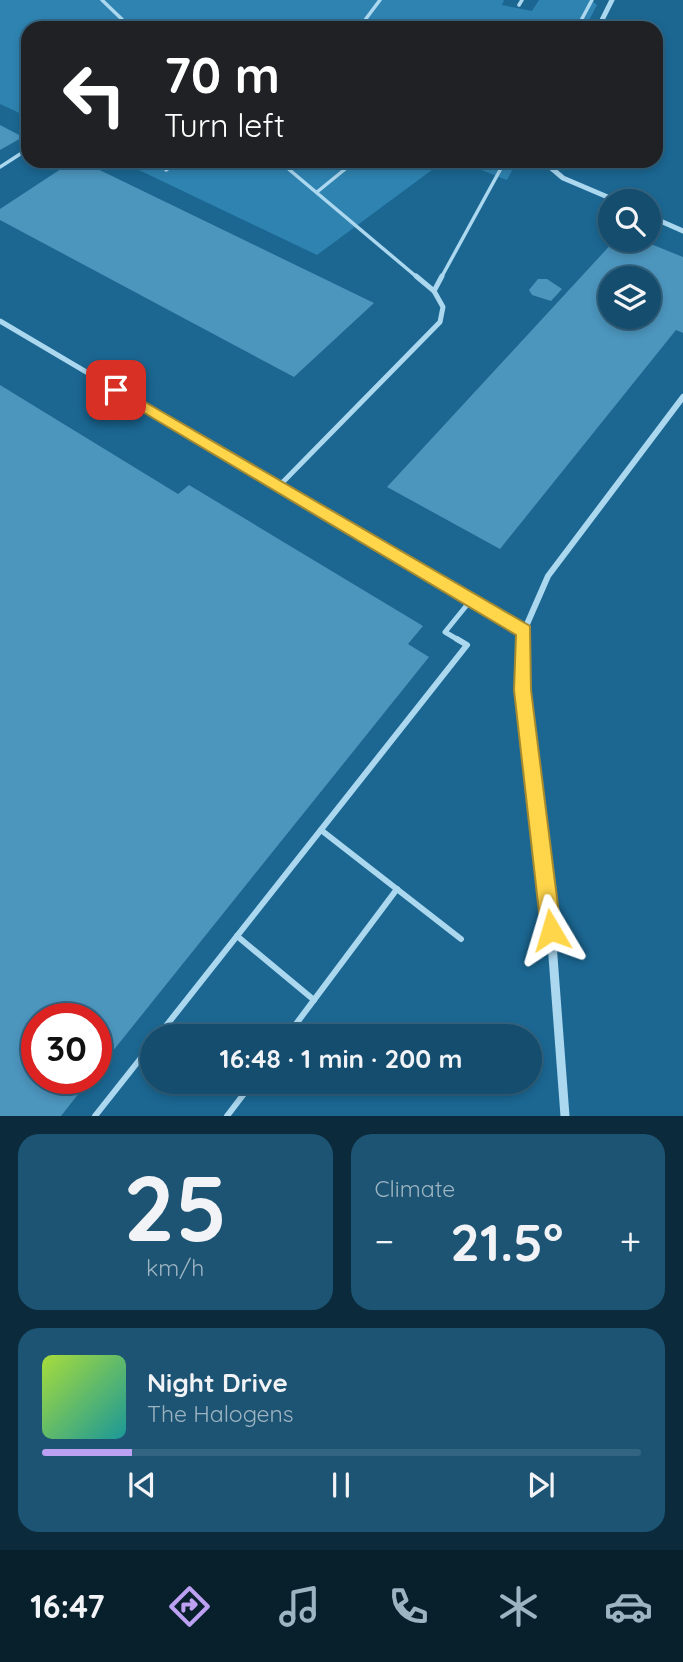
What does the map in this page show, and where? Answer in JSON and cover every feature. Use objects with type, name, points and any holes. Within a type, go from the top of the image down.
[{"type":"street","points":[[602,21],[612,0]]},
{"type":"street","points":[[551,168],[563,178],[598,193]]},
{"type":"street","points":[[661,221],[683,231]]},
{"type":"street","points":[[565,1116],[551,930],[522,690],[524,631],[548,576],[683,397]]},
{"type":"lane","points":[[102,0],[124,21]]},
{"type":"lane","points":[[364,21],[380,0]]},
{"type":"lane","points":[[519,5],[522,0]]},
{"type":"lane","points":[[581,21],[592,0]]},
{"type":"lane","points":[[0,167],[21,154]]},
{"type":"lane","points":[[279,486],[440,322],[443,307],[434,291],[288,168]]},
{"type":"lane","points":[[317,192],[346,168]]},
{"type":"lane","points":[[434,291],[501,168]]},
{"type":"lane","points":[[0,321],[524,631]]},
{"type":"lane","points":[[167,1024],[467,645],[445,632],[471,600]]},
{"type":"lane","points":[[321,830],[461,939]]},
{"type":"lane","points":[[296,1024],[397,889]]},
{"type":"lane","points":[[237,936],[314,1000]]},
{"type":"lane","points":[[95,1116],[140,1059]]},
{"type":"lane","points":[[228,1116],[244,1094]]},
{"type":"shaded area","points":[[0,0],[504,0],[502,5],[532,11],[539,0],[591,0],[597,5],[589,21],[21,21],[21,114],[0,104]]},
{"type":"shaded area","points":[[135,168],[435,168],[317,255]]},
{"type":"shaded area","points":[[476,168],[513,168],[507,180]]},
{"type":"building","points":[[0,125],[21,136],[21,138],[0,150]]},
{"type":"building","points":[[62,168],[95,168],[374,303],[294,377],[0,220],[0,209]]},
{"type":"building","points":[[661,248],[683,257],[683,333],[676,330],[500,549],[387,487],[604,252],[661,252]]},
{"type":"building","points":[[538,279],[547,279],[562,289],[551,301],[532,295],[529,290]]},
{"type":"building","points":[[0,385],[178,494],[189,485],[423,626],[408,644],[429,657],[112,1052],[112,1003],[21,1003],[21,1094],[78,1094],[61,1116],[0,1116]]},
{"type":"route","points":[[116,390],[524,631],[522,690],[551,930]]}]
